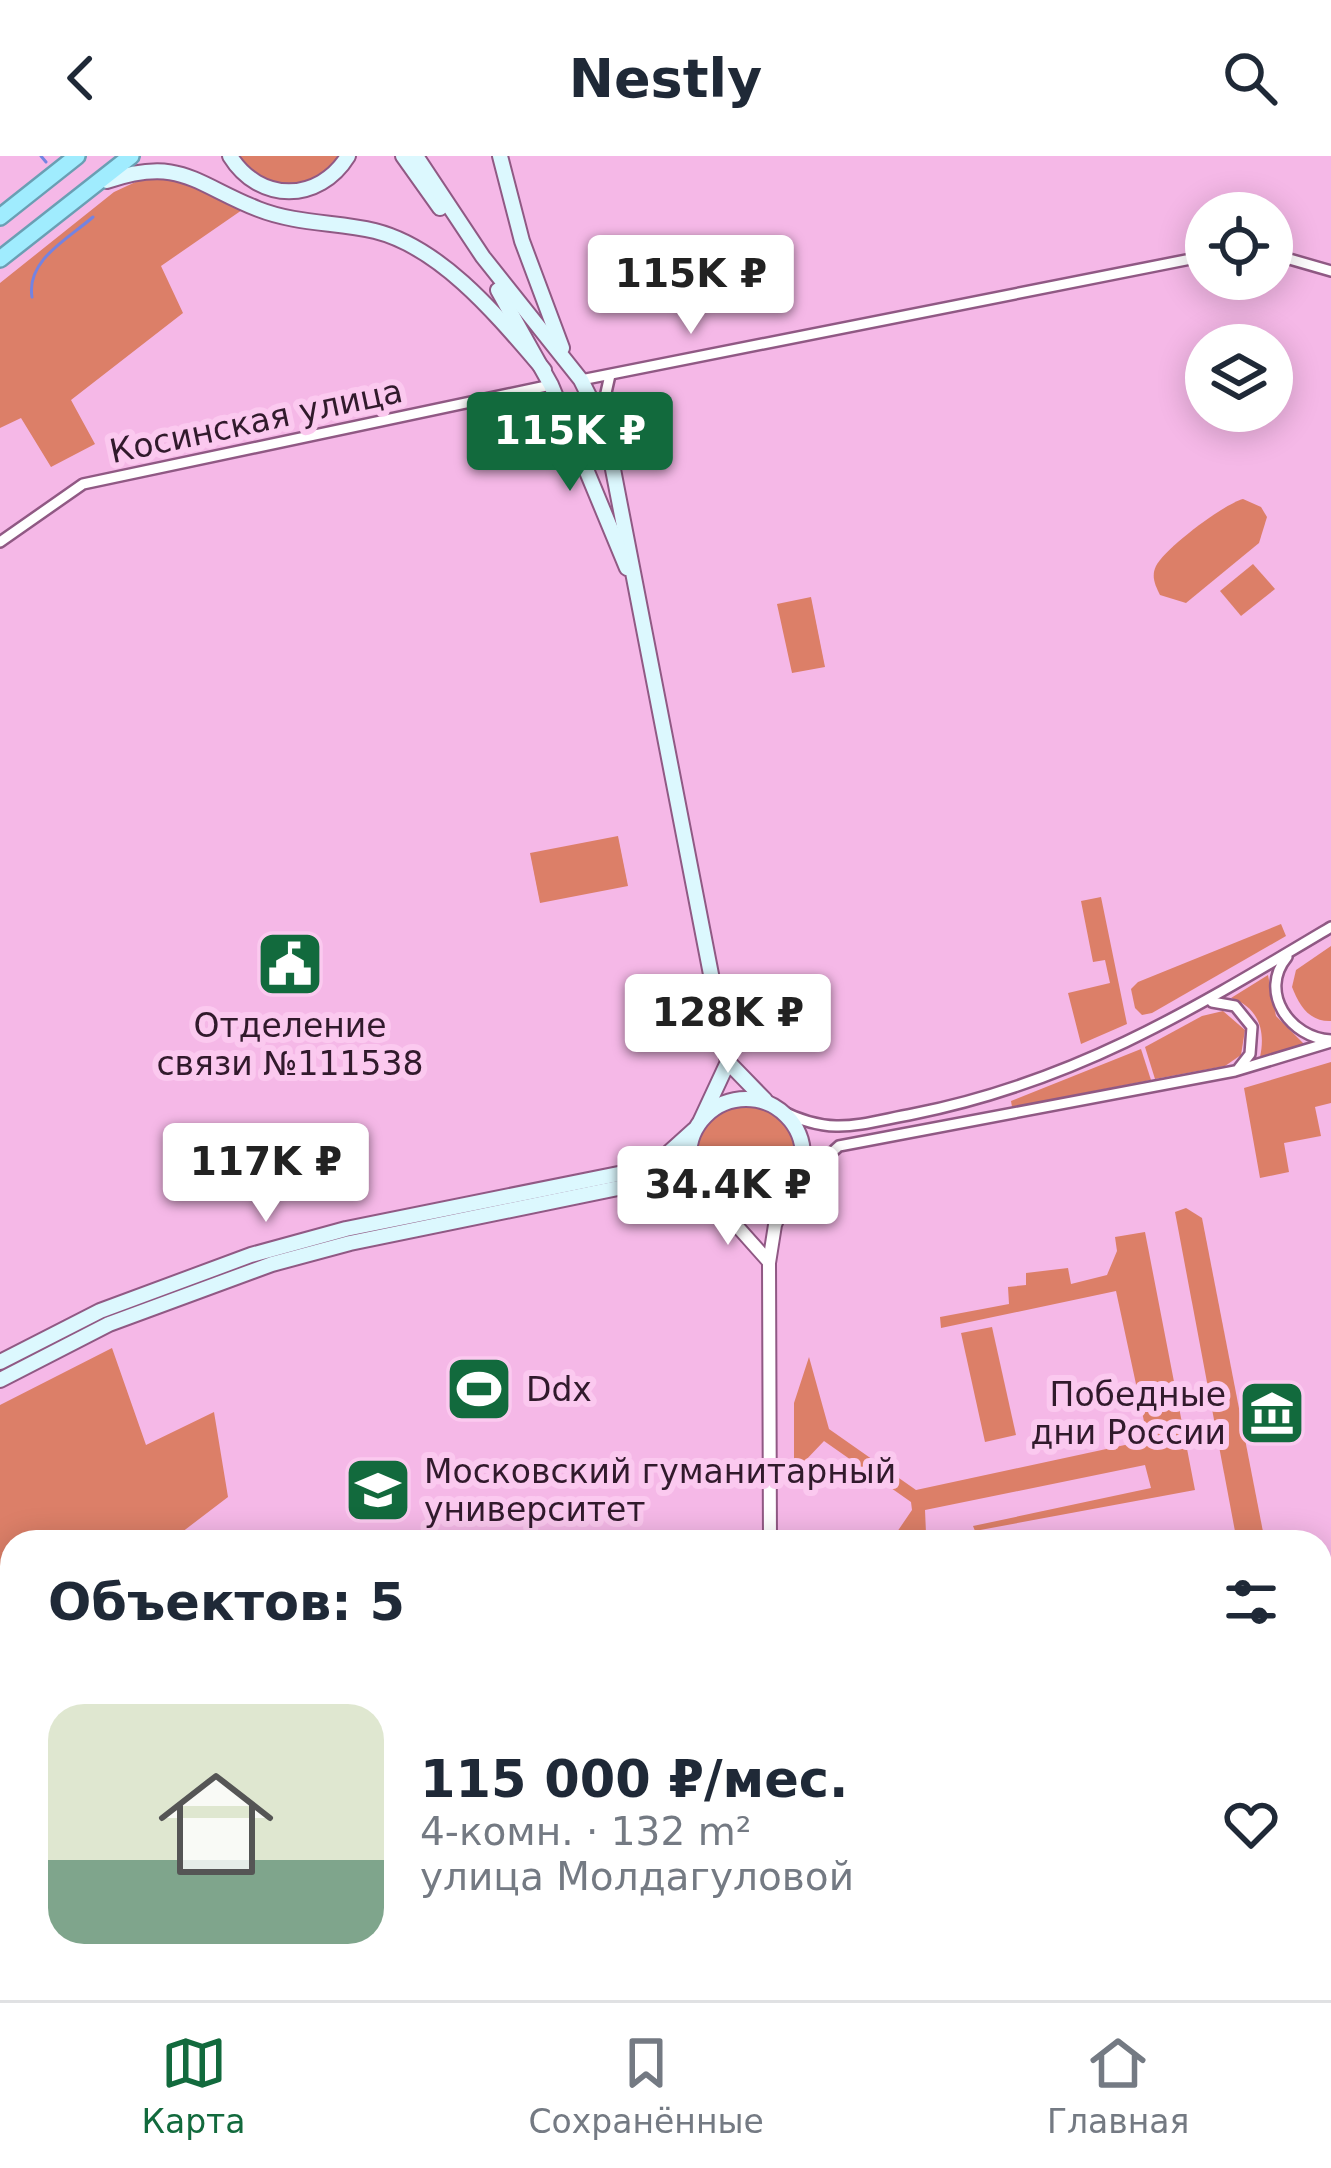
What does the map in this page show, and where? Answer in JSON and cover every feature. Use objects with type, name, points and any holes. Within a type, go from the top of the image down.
[{"type":"highway","points":[[0,217],[77,156]]},
{"type":"highway","points":[[0,259],[131,156]]},
{"type":"main road","points":[[230,156],[249,180],[264,188],[298,192],[330,178],[348,156]]},
{"type":"main road","points":[[403,156],[513,310],[544,370],[633,584]]},
{"type":"main road","points":[[387,1228],[657,1180],[678,1183],[716,1204],[760,1211],[791,1190],[801,1169],[800,1139],[728,1062],[633,584],[625,515],[601,415],[581,380],[483,257],[416,156]]},
{"type":"main road","points":[[500,156],[522,241],[568,364]]},
{"type":"main road","points":[[86,191],[147,166],[178,166],[263,211],[390,236],[437,264],[544,370]]},
{"type":"main road","points":[[716,1204],[688,1163],[698,1125],[728,1062]]},
{"type":"main road","points":[[0,1362],[100,1311],[317,1244],[653,1167],[730,1101],[774,1107]]},
{"type":"main road","points":[[0,1380],[110,1324],[317,1244]]},
{"type":"street","name":"Косинская улица","points":[[0,542],[83,484],[1185,260]]},
{"type":"street","points":[[1293,260],[1331,272]]},
{"type":"street","points":[[601,415],[610,375]]},
{"type":"street","points":[[608,520],[618,522],[625,515]]},
{"type":"street","points":[[774,1107],[814,1126],[836,1129],[992,1096],[1113,1052],[1202,1006],[1331,927]]},
{"type":"street","points":[[1305,943],[1277,969],[1275,994],[1297,1028],[1331,1041]]},
{"type":"street","points":[[1202,1006],[1235,1006],[1252,1027],[1250,1054],[1235,1071]]},
{"type":"street","points":[[770,1530],[770,1263],[775,1226],[791,1190],[839,1146],[1235,1071],[1331,1041]]},
{"type":"street","points":[[716,1204],[770,1263]]},
{"type":"shaded area","points":[[237,156],[340,156],[316,177],[289,183],[262,176]]},
{"type":"shaded area","points":[[157,172],[188,176],[242,210],[161,266],[183,313],[71,400],[95,444],[51,467],[21,418],[0,428],[0,283],[114,192]]},
{"type":"shaded area","points":[[1243,499],[1261,507],[1267,517],[1259,543],[1186,603],[1160,595],[1154,573],[1162,558],[1196,528]]},
{"type":"shaded area","points":[[1253,564],[1275,589],[1241,616],[1220,591]]},
{"type":"shaded area","points":[[811,597],[825,667],[792,673],[777,604]]},
{"type":"shaded area","points":[[618,836],[628,886],[540,903],[530,853]]},
{"type":"shaded area","points":[[1101,897],[1127,1024],[1081,1044],[1068,993],[1110,983],[1105,960],[1093,962],[1081,901]]},
{"type":"shaded area","points":[[1281,924],[1286,936],[1152,1013],[1142,1015],[1135,1008],[1131,989],[1138,982]]},
{"type":"shaded area","points":[[1331,946],[1331,1021],[1306,1011],[1292,987],[1296,970]]},
{"type":"shaded area","points":[[1268,975],[1276,1016],[1304,1044],[1260,1057],[1258,1021],[1248,1007],[1231,998]]},
{"type":"shaded area","points":[[1223,1011],[1245,1030],[1241,1055],[1225,1066],[1155,1079],[1145,1047],[1202,1016]]},
{"type":"shaded area","points":[[1141,1049],[1151,1080],[1012,1107],[1011,1101]]},
{"type":"shaded area","points":[[1331,1062],[1331,1103],[1315,1107],[1321,1136],[1284,1143],[1289,1172],[1260,1178],[1244,1088]]},
{"type":"shaded area","points":[[745,1106],[764,1110],[780,1121],[791,1137],[795,1156],[791,1175],[780,1191],[764,1202],[745,1206],[726,1202],[710,1191],[699,1175],[695,1156],[699,1137],[710,1121],[726,1110]]},
{"type":"shaded area","points":[[1186,1208],[1202,1218],[1263,1530],[1235,1530],[1175,1212]]},
{"type":"shaded area","points":[[1145,1232],[1195,1490],[980,1530],[973,1526],[1151,1488],[1145,1465],[925,1510],[926,1530],[898,1530],[912,1510],[911,1502],[824,1441],[804,1462],[794,1461],[794,1403],[809,1357],[829,1429],[916,1490],[1148,1440],[1116,1291],[941,1328],[940,1317],[1009,1304],[1008,1287],[1026,1285],[1026,1273],[1068,1268],[1071,1284],[1107,1275],[1117,1251],[1115,1237]]},
{"type":"shaded area","points":[[992,1327],[1016,1435],[985,1442],[961,1333]]},
{"type":"shaded area","points":[[112,1348],[146,1445],[214,1412],[228,1497],[185,1530],[0,1530],[0,1405]]},
{"type":"waterway","points":[[41,156],[46,162]]},
{"type":"waterway","points":[[32,297],[35,272],[42,261],[93,217]]},
{"type":"place","name":"Отделение связи №111538","points":[[290,964]]},
{"type":"place","name":"Ddx","points":[[479,1389]]},
{"type":"place","name":"Победные дни России","points":[[1272,1413]]},
{"type":"place","name":"Московский гуманитарный университет","points":[[378,1490]]}]
